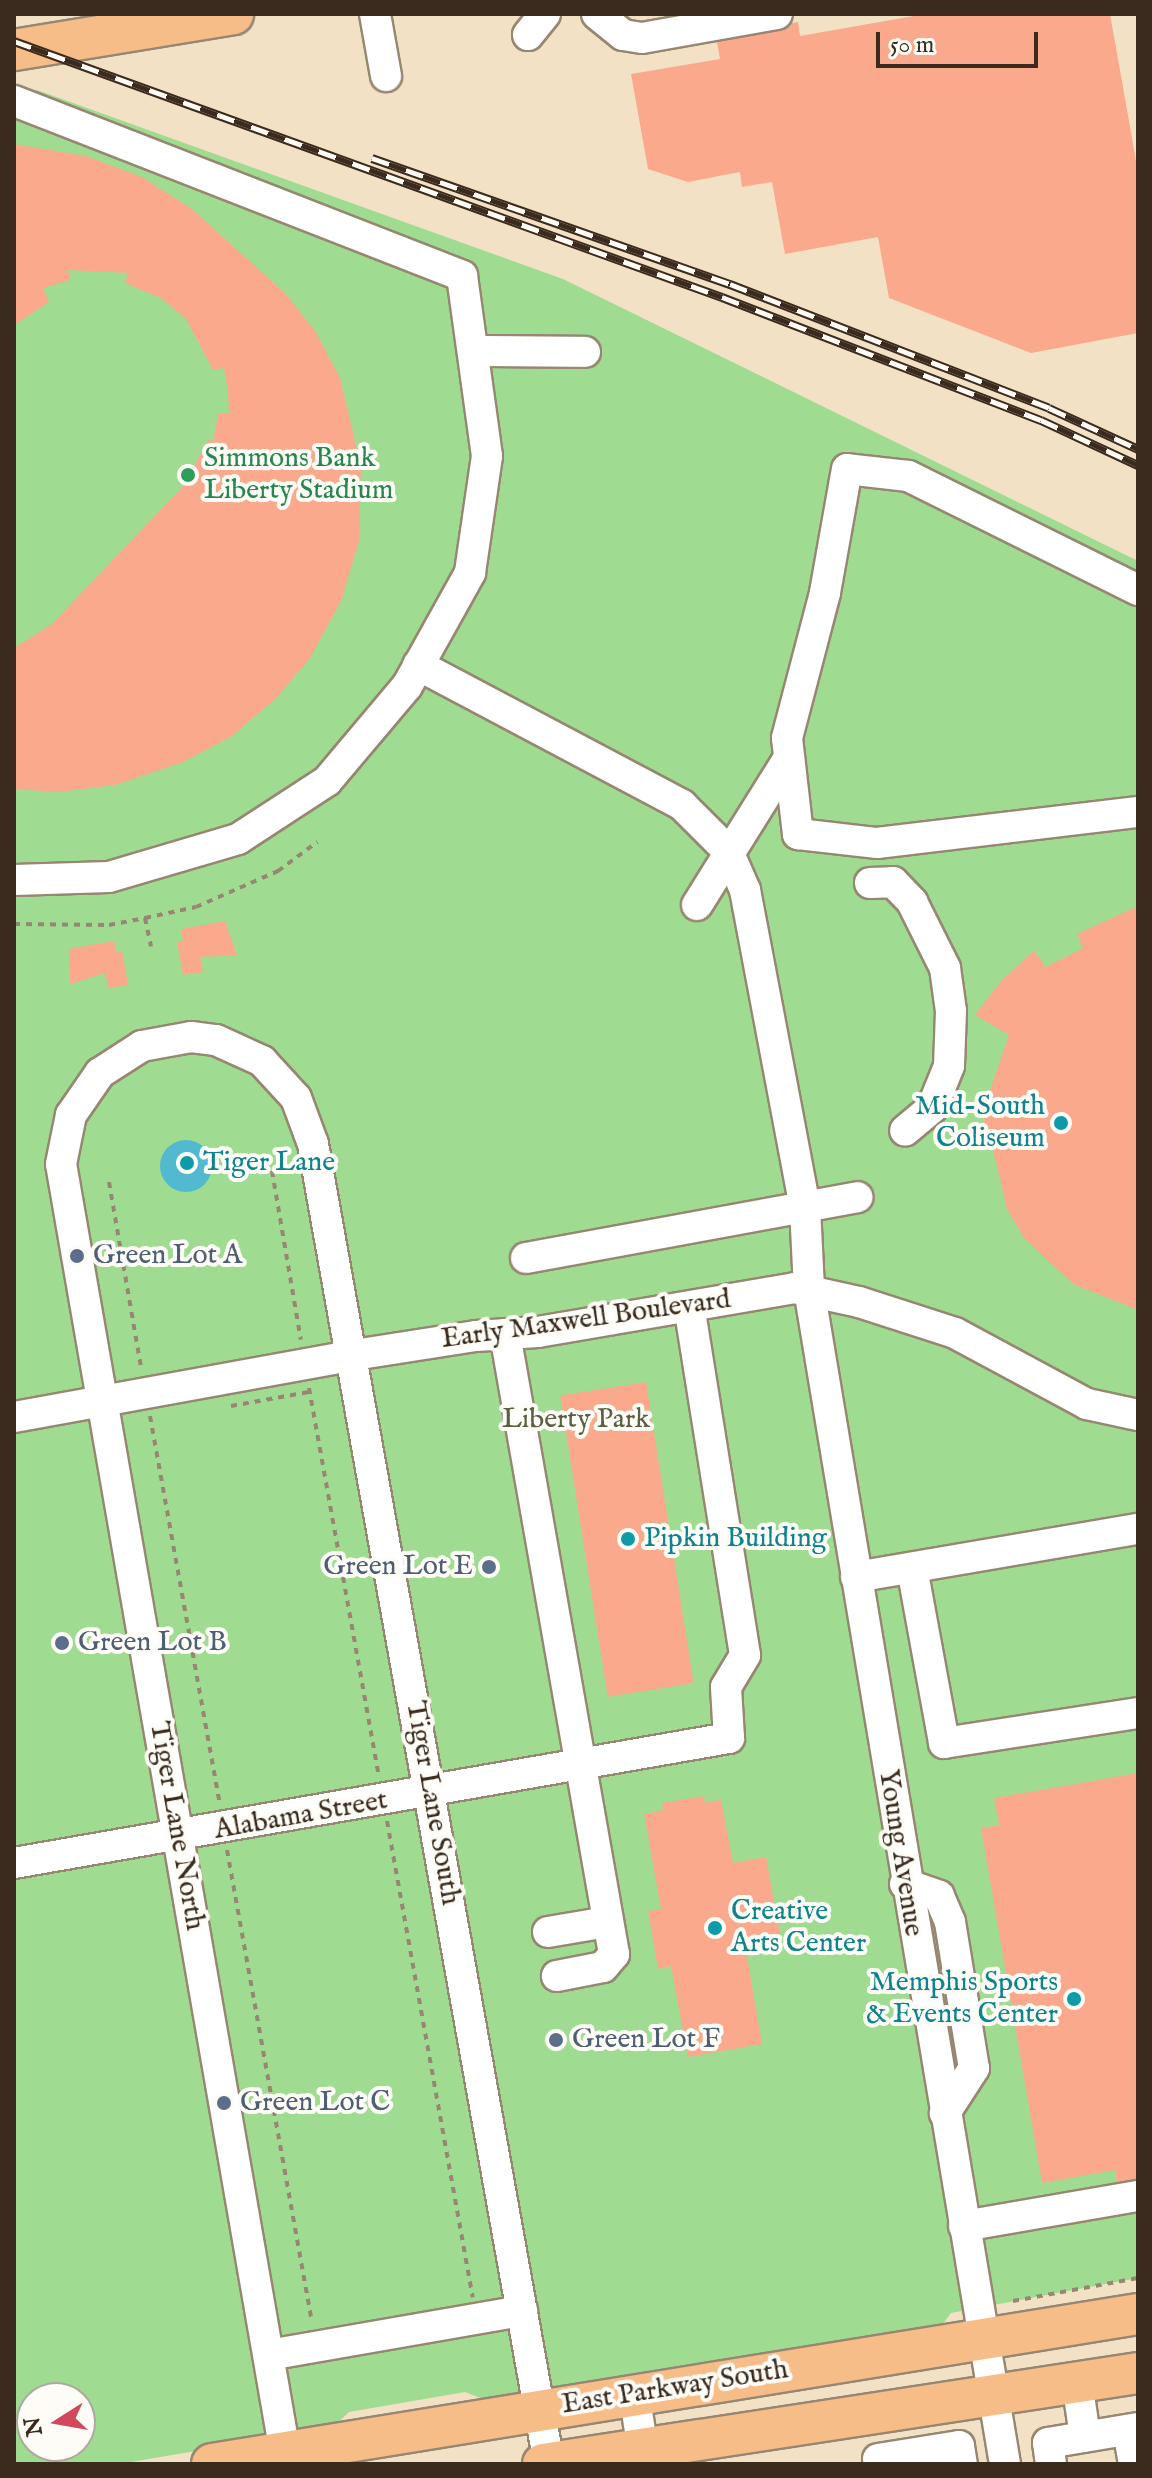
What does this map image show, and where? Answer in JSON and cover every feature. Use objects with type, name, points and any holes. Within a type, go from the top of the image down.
[{"type":"main road","points":[[14,50],[102,25],[233,14]]},
{"type":"main road","name":"East Parkway South","points":[[212,2464],[286,2458],[634,2392],[983,2341],[1138,2314]]},
{"type":"main road","name":"East Parkway South","points":[[546,2463],[644,2457],[870,2415],[1138,2373]]},
{"type":"street","points":[[375,14],[386,76]]},
{"type":"street","points":[[597,14],[623,35],[642,38],[777,14]]},
{"type":"street","points":[[14,101],[462,276],[487,456],[470,573],[418,665],[327,781],[238,839],[109,877],[14,880]]},
{"type":"street","points":[[473,351],[585,352]]},
{"type":"street","points":[[1138,590],[908,476],[847,469],[825,593],[787,738],[798,834],[877,843],[1138,812]]},
{"type":"street","points":[[418,665],[682,805],[728,851]]},
{"type":"street","points":[[697,905],[789,758]]},
{"type":"street","name":"Young Avenue","points":[[728,851],[757,943],[805,1207],[809,1289],[905,1884],[1004,2461]]},
{"type":"street","points":[[870,883],[893,882],[921,915],[945,968],[951,1011],[949,1066],[932,1108],[905,1131]]},
{"type":"street","name":"Tiger Lane North","points":[[286,2458],[64,1189],[64,1139],[83,1093],[119,1058],[167,1039],[216,1040],[262,1061],[296,1098],[313,1144]]},
{"type":"street","name":"Tiger Lane South","points":[[313,1144],[354,1355],[540,2410],[546,2463]]},
{"type":"street","points":[[526,1258],[857,1197]]},
{"type":"street","name":"Early Maxwell Boulevard","points":[[14,1417],[354,1355],[809,1289],[955,1333],[1087,1404],[1138,1415]]},
{"type":"street","name":"Alabama Street","points":[[14,1863],[224,1829],[729,1738],[726,1687],[745,1655],[689,1307]]},
{"type":"street","points":[[505,1334],[578,1767],[614,1954],[609,1963],[557,1976]]},
{"type":"street","points":[[856,1577],[1138,1529]]},
{"type":"street","points":[[912,1568],[944,1743],[1138,1713]]},
{"type":"street","points":[[548,1932],[607,1922]]},
{"type":"street","points":[[964,2226],[1138,2196]]},
{"type":"street","points":[[269,2355],[522,2311]]},
{"type":"street","points":[[1077,2382],[1085,2436]]},
{"type":"street","points":[[634,2392],[644,2457]]},
{"type":"street","points":[[934,2405],[957,2459]]},
{"type":"street","points":[[870,2415],[878,2462],[1004,2461]]},
{"type":"street","points":[[1051,2464],[1048,2443],[1133,2429],[1134,2464]]},
{"type":"path","points":[[14,924],[109,925],[196,907],[278,871],[317,842]]},
{"type":"path","points":[[145,918],[151,946]]},
{"type":"path","points":[[272,1171],[475,2306]]},
{"type":"path","points":[[109,1182],[317,2346]]},
{"type":"green space","name":"Liberty Park","points":[[37,90],[563,279],[1138,561],[1138,2278],[951,2313],[942,2325],[491,2402],[465,2392],[349,2412],[332,2428],[119,2464],[14,2464],[14,91]]},
{"type":"water","points":[[186,1140],[204,1148],[212,1166],[204,1184],[186,1192],[168,1184],[160,1166],[168,1148]]},
{"type":"building","points":[[925,14],[1110,14],[1138,172],[1138,333],[1031,353],[889,298],[878,237],[785,254],[772,182],[742,187],[740,172],[688,182],[648,169],[631,74],[720,59],[716,36],[798,22],[800,36]]},
{"type":"building","name":"Simmons Bank Liberty Stadium","points":[[14,144],[86,156],[142,177],[192,209],[286,294],[315,331],[340,378],[361,466],[359,541],[341,601],[310,658],[276,698],[232,736],[183,762],[115,785],[58,792],[14,789],[14,648],[52,624],[184,485],[208,440],[213,441],[218,414],[229,414],[228,391],[224,368],[213,370],[186,319],[161,298],[125,283],[128,273],[68,270],[70,280],[43,288],[49,302],[14,325]]},
{"type":"building","name":"Mid-South Coliseum","points":[[1138,906],[1138,1310],[1073,1284],[1024,1238],[1007,1209],[991,1141],[983,1141],[985,1105],[1009,1035],[975,1015],[1002,980],[1034,951],[1046,967],[1083,948],[1077,934]]},
{"type":"building","points":[[225,921],[237,955],[200,957],[203,972],[183,975],[177,942],[183,941],[181,929]]},
{"type":"building","points":[[114,941],[116,952],[122,951],[128,985],[108,988],[105,973],[70,984],[69,949]]},
{"type":"building","name":"Pipkin Building","points":[[646,1382],[694,1683],[608,1697],[560,1396]]},
{"type":"building","name":"Memphis Sports & Events Center","points":[[1138,1773],[1138,2185],[1118,2189],[1115,2170],[1042,2183],[981,1828],[999,1825],[994,1798]]},
{"type":"building","name":"Creative Arts Center","points":[[704,1796],[705,1803],[721,1800],[733,1863],[766,1857],[782,1945],[746,1951],[762,2044],[688,2057],[671,1966],[658,1969],[648,1911],[661,1909],[644,1814],[663,1810],[662,1803]]},
{"type":"railway","points":[[14,41],[722,297],[1041,420],[1138,465]]},
{"type":"railway","points":[[372,158],[730,284],[1049,408],[1138,449]]},
{"type":"place","name":"Simmons Bank Liberty Stadium","points":[[188,475]]},
{"type":"place","name":"Mid-South Coliseum","points":[[1061,1123]]},
{"type":"place","name":"Tiger Lane","points":[[187,1163]]},
{"type":"place","name":"Green Lot A","points":[[77,1256]]},
{"type":"place","name":"Pipkin Building","points":[[628,1539]]},
{"type":"place","name":"Green Lot E","points":[[489,1567]]},
{"type":"place","name":"Green Lot B","points":[[62,1643]]},
{"type":"place","name":"Creative Arts Center","points":[[715,1928]]},
{"type":"place","name":"Memphis Sports & Events Center","points":[[1074,1999]]},
{"type":"place","name":"Green Lot F","points":[[556,2040]]},
{"type":"place","name":"Green Lot C","points":[[224,2103]]}]
